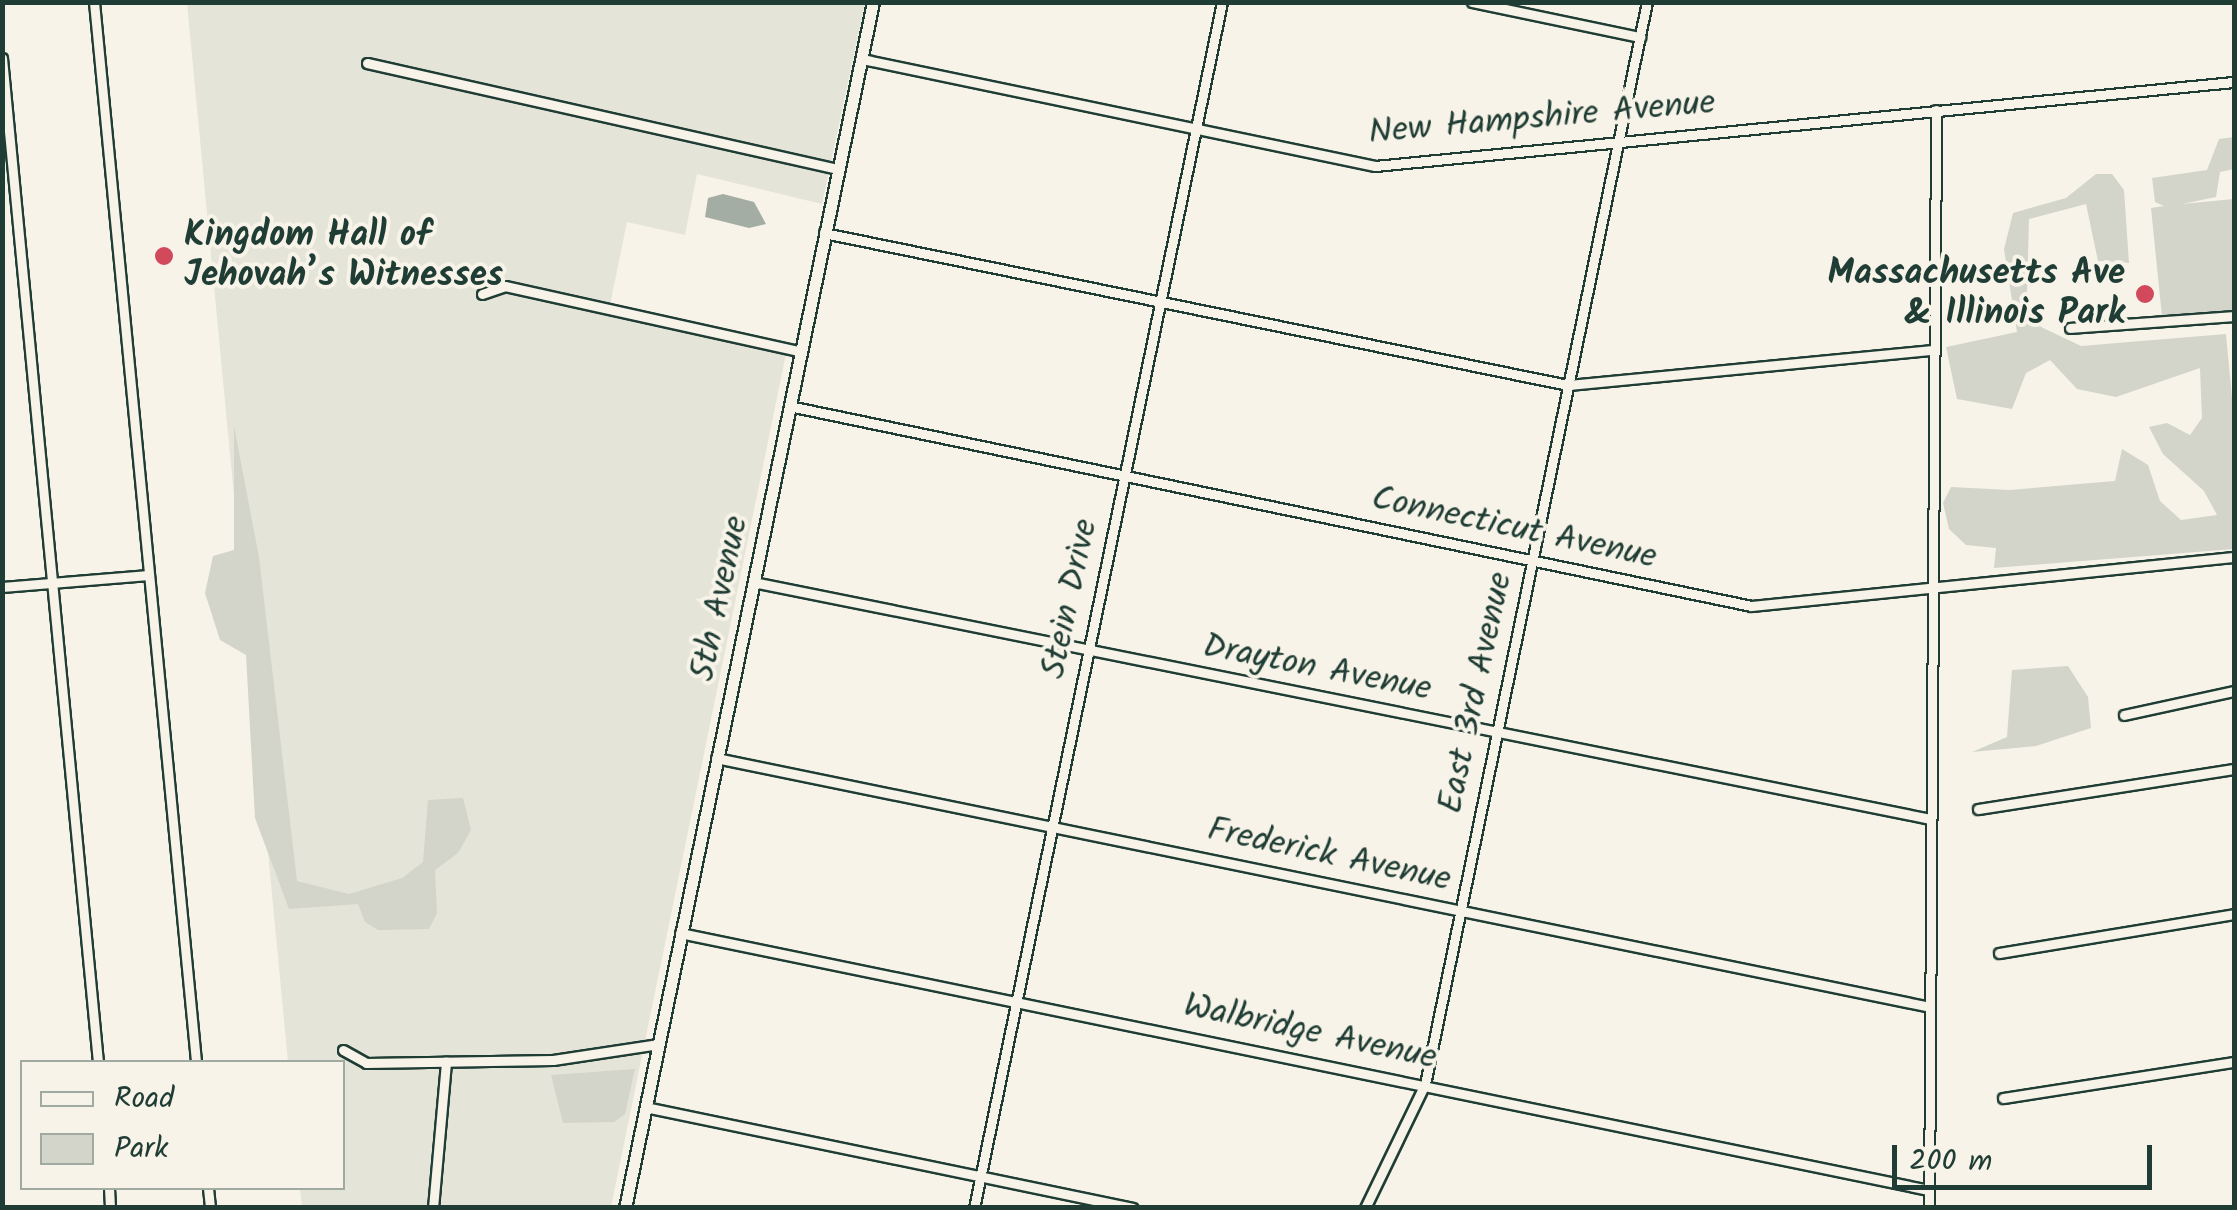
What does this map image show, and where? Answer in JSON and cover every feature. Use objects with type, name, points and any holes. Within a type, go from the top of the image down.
[{"type":"main road","name":"5th Avenue","points":[[625,1208],[873,2]]},
{"type":"street","points":[[94,2],[196,1060]]},
{"type":"street","name":"Stein Drive","points":[[974,1208],[1222,2]]},
{"type":"street","points":[[1472,2],[1640,37]]},
{"type":"street","name":"East 3rd Avenue","points":[[1366,1208],[1425,1084],[1647,2]]},
{"type":"street","points":[[2,58],[98,1060]]},
{"type":"street","name":"New Hampshire Avenue","points":[[862,59],[1374,166],[2234,82]]},
{"type":"street","points":[[367,63],[838,169]]},
{"type":"street","points":[[1929,1208],[1936,110]]},
{"type":"street","points":[[824,233],[1568,385],[1933,350]]},
{"type":"street","points":[[482,294],[505,286],[799,351]]},
{"type":"street","points":[[2070,328],[2234,316]]},
{"type":"street","name":"Connecticut Avenue","points":[[789,406],[1751,606],[2234,557]]},
{"type":"street","points":[[2,586],[149,574]]},
{"type":"street","name":"Drayton Avenue","points":[[753,582],[1930,819]]},
{"type":"street","points":[[2124,715],[2234,691]]},
{"type":"street","name":"Frederick Avenue","points":[[716,758],[1930,1007]]},
{"type":"street","points":[[1978,809],[2234,769]]},
{"type":"street","points":[[1999,953],[2234,914]]},
{"type":"street","name":"Walbridge Avenue","points":[[680,933],[1929,1190]]},
{"type":"street","points":[[343,1050],[366,1062],[553,1060],[659,1044]]},
{"type":"street","points":[[433,1208],[446,1062]]},
{"type":"street","points":[[2002,1098],[2234,1062]]},
{"type":"street","points":[[646,1107],[1133,1208]]},
{"type":"shaded area","points":[[187,3],[865,3],[822,204],[697,174],[685,235],[627,222],[609,310],[787,349],[611,1207],[302,1207],[300,1190],[345,1190],[345,1060],[288,1060]]},
{"type":"shaded area","points":[[723,194],[754,202],[766,224],[749,228],[705,217],[708,198]]},
{"type":"green space","points":[[2234,137],[2234,169],[2220,172],[2216,197],[2182,204],[2234,199],[2234,313],[2162,317],[2151,208],[2164,206],[2155,202],[2152,178],[2207,170],[2219,139]]},
{"type":"green space","points":[[2096,174],[2112,174],[2124,190],[2129,263],[2098,261],[2086,204],[2029,219],[2027,297],[2041,327],[2081,346],[2226,334],[2234,419],[2234,549],[1994,568],[1996,548],[1966,545],[1949,529],[1943,503],[1951,487],[2010,490],[2115,481],[2122,449],[2148,465],[2160,501],[2181,520],[2217,515],[2204,491],[2163,454],[2149,427],[2167,423],[2190,435],[2202,418],[2200,368],[2116,397],[2077,389],[2050,360],[2026,373],[2012,409],[1957,399],[1946,347],[2017,332],[2004,249],[2013,213],[2066,198]]},
{"type":"green space","points":[[234,426],[259,557],[297,881],[349,894],[402,878],[423,862],[428,800],[463,798],[471,830],[458,853],[435,870],[437,913],[429,929],[378,930],[365,922],[358,904],[289,909],[255,818],[246,655],[220,640],[205,593],[213,556],[234,550]]},
{"type":"green space","points":[[2068,666],[2088,697],[2091,728],[2036,746],[1972,752],[2007,737],[2012,670]]},
{"type":"green space","points":[[635,1069],[625,1114],[614,1122],[563,1123],[551,1075]]},
{"type":"place","name":"Kingdom Hall of Jehovah’s Witnesses","points":[[164,256]]},
{"type":"place","name":"Massachusetts Ave & Illinois Park","points":[[2145,294]]}]
